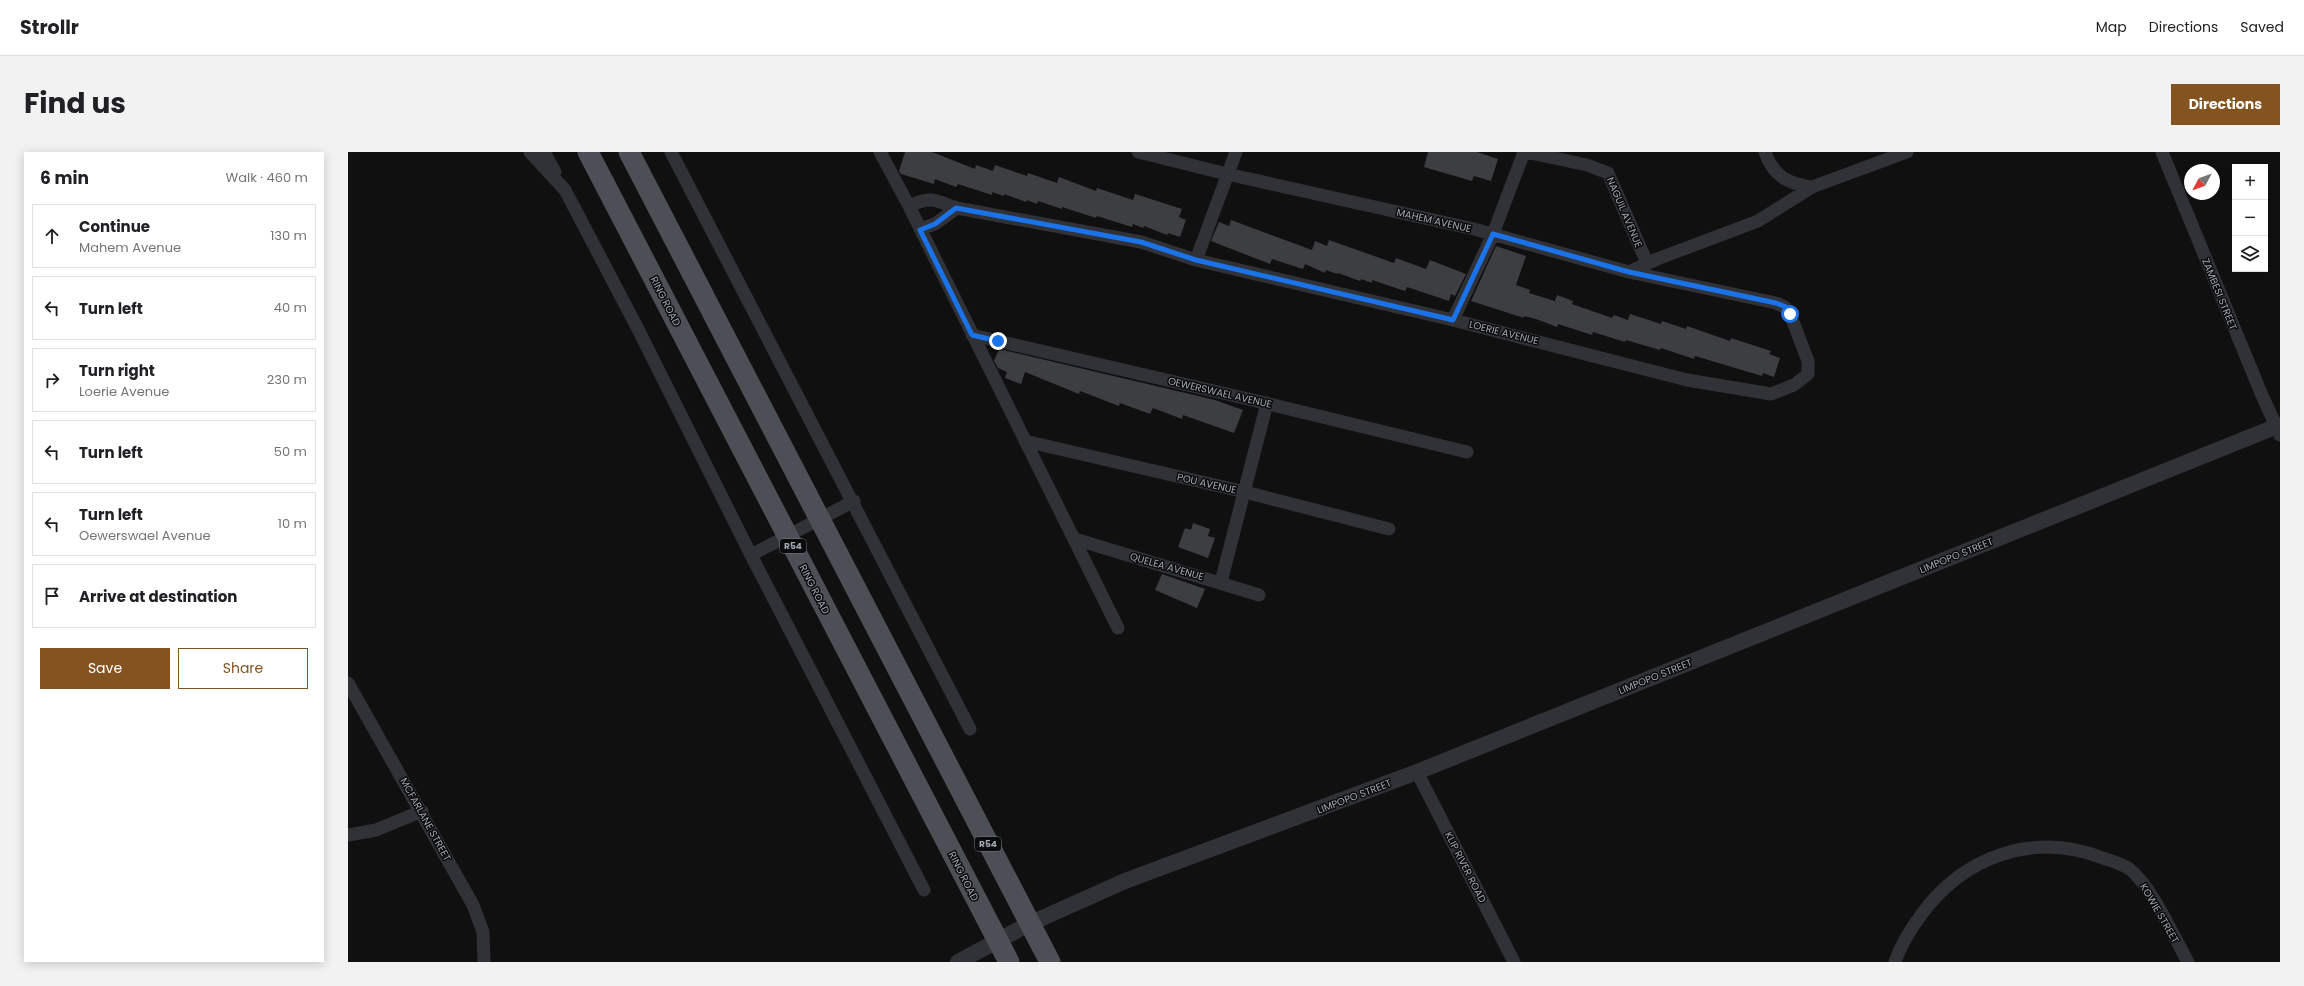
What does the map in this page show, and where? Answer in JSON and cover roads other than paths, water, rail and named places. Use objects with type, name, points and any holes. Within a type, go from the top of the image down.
[{"type":"main road","name":"RING ROAD","points":[[588,152],[1009,962]]},
{"type":"main road","name":"R54","points":[[629,152],[1050,962]]},
{"type":"street","points":[[530,152],[565,190]]},
{"type":"street","points":[[544,152],[639,331],[751,555],[924,890]]},
{"type":"street","points":[[672,152],[970,728]]},
{"type":"street","name":"MAHEM AVENUE","points":[[1138,152],[1227,174],[1493,234],[1629,272],[1776,303],[1786,307],[1790,314],[1808,361],[1809,371],[1800,382],[1770,394]]},
{"type":"street","points":[[1196,260],[1236,152]]},
{"type":"street","points":[[1453,320],[1493,234],[1525,152]]},
{"type":"street","name":"NAGUIL AVENUE","points":[[1525,152],[1587,165],[1608,173],[1647,263]]},
{"type":"street","points":[[1765,152],[1770,165],[1780,178],[1793,184],[1812,187]]},
{"type":"street","points":[[1629,272],[1647,263],[1758,221],[1812,187],[1907,152]]},
{"type":"street","name":"ZAMBESI STREET","points":[[2162,152],[2279,429]]},
{"type":"street","points":[[883,153],[1118,628]]},
{"type":"street","name":"LOERIE AVENUE","points":[[909,206],[920,200],[931,199],[956,208],[1141,242],[1196,260],[1453,320],[1687,380],[1770,394]]},
{"type":"street","points":[[920,230],[935,224],[956,208]]},
{"type":"street","name":"OEWERSWAEL AVENUE","points":[[972,335],[1267,403],[1467,452]]},
{"type":"street","points":[[1221,582],[1246,492],[1267,403]]},
{"type":"street","name":"LIMPOPO STREET","points":[[958,962],[1029,924],[1125,881],[1417,772],[2279,429]]},
{"type":"street","name":"POU AVENUE","points":[[1025,441],[1246,492],[1389,529]]},
{"type":"street","points":[[751,555],[854,502]]},
{"type":"street","name":"QUELEA AVENUE","points":[[1075,539],[1221,582],[1259,595]]},
{"type":"street","name":"MCFARLANE STREET","points":[[348,683],[422,811],[477,912],[484,944],[484,962]]},
{"type":"street","name":"KLIP RIVER ROAD","points":[[1417,772],[1514,962]]},
{"type":"street","points":[[348,835],[381,828],[422,811]]},
{"type":"street","name":"KOWIE STREET","points":[[1895,962],[1910,930],[1930,903],[1962,873],[1995,856],[2040,846],[2072,848],[2086,851],[2129,869],[2144,883],[2188,962]]}]
